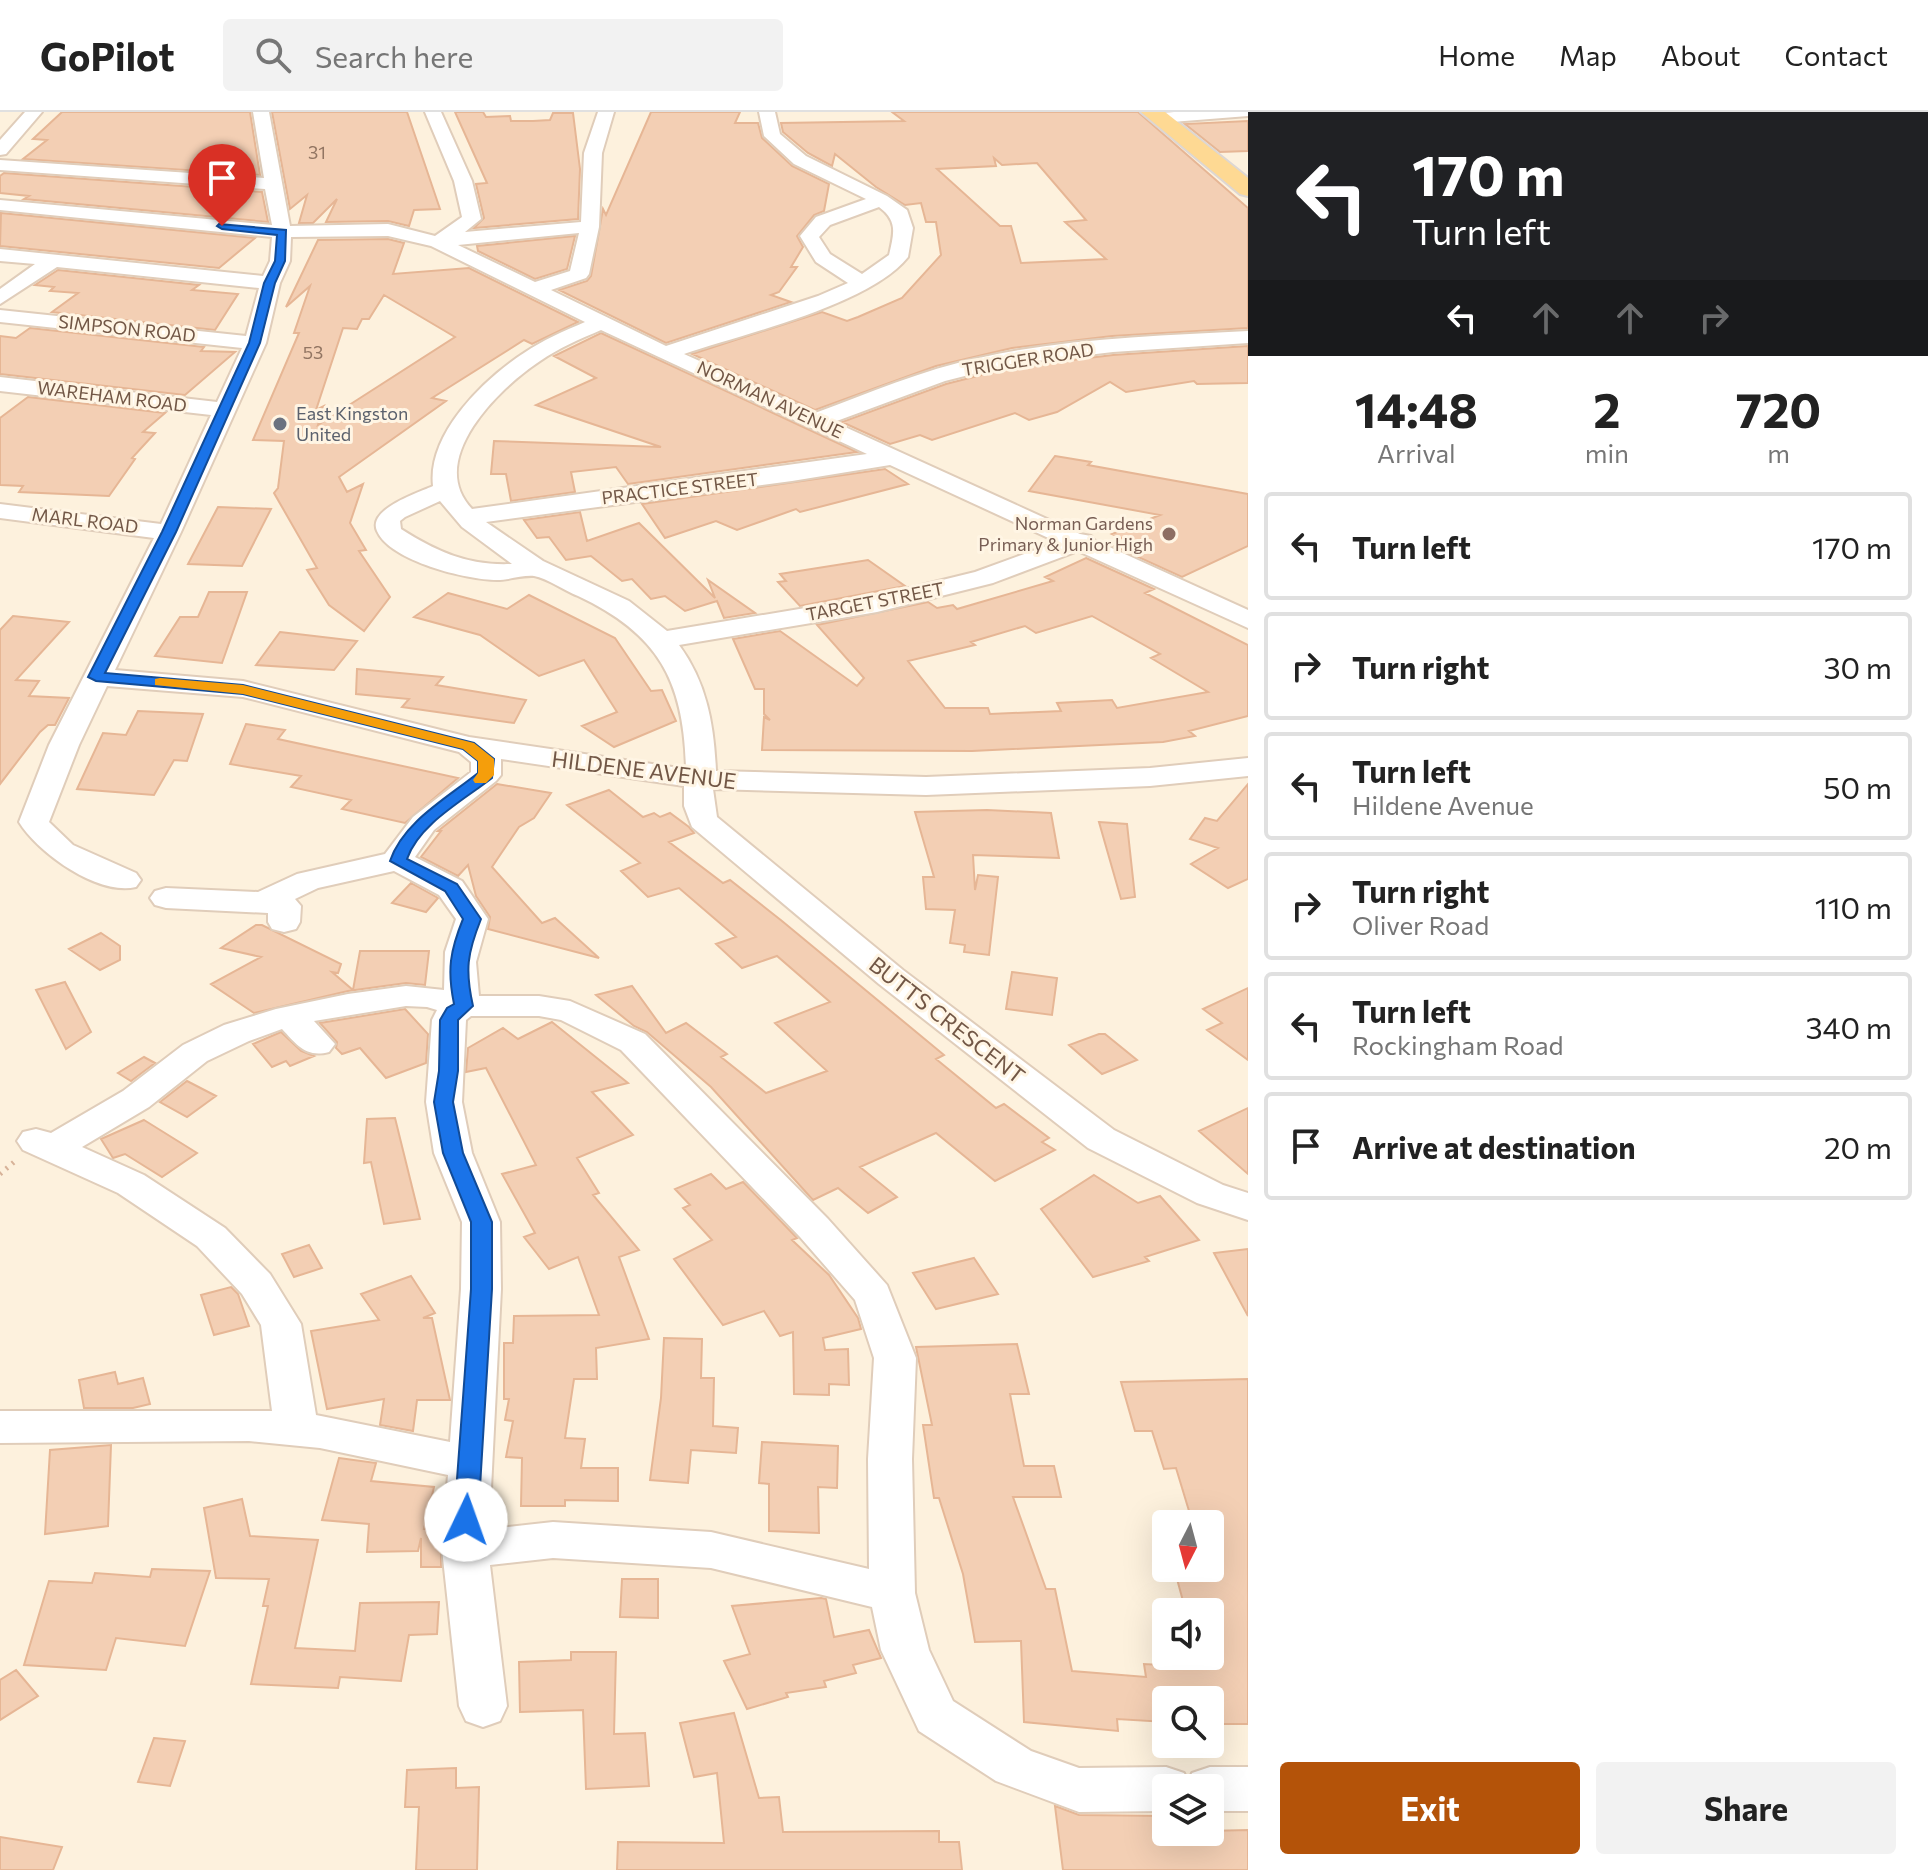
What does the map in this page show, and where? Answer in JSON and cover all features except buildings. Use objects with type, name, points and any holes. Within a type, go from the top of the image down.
[{"type":"main road","points":[[1155,115],[1248,189]]},
{"type":"street","points":[[0,150],[8,134],[34,112]]},
{"type":"street","points":[[125,880],[83,863],[40,834],[34,822],[64,745],[169,532],[255,343],[270,283],[280,261],[282,232],[261,112]]},
{"type":"street","points":[[433,112],[463,181],[472,219],[438,242]]},
{"type":"street","points":[[537,288],[579,274],[590,227],[593,153],[606,112]]},
{"type":"street","points":[[665,353],[825,300],[863,283],[898,257],[904,228],[900,214],[881,200],[800,160],[772,136],[767,112]]},
{"type":"street","points":[[1155,115],[1244,112]]},
{"type":"street","points":[[0,165],[276,184]]},
{"type":"street","points":[[863,283],[823,258],[810,243],[809,236],[823,221],[881,200]]},
{"type":"street","name":"NORMAN AVENUE","points":[[0,205],[282,232],[388,230],[438,242],[665,353],[1082,541],[1248,620]]},
{"type":"street","points":[[21,224],[43,210]]},
{"type":"street","points":[[438,242],[511,232],[590,227]]},
{"type":"street","points":[[0,255],[270,283]]},
{"type":"street","points":[[0,298],[53,261]]},
{"type":"street","name":"SIMPSON ROAD","points":[[0,316],[255,343]]},
{"type":"street","points":[[602,321],[523,363],[469,415],[445,462],[442,478],[445,489],[467,517],[493,542],[537,568],[597,593],[662,640]]},
{"type":"street","name":"TRIGGER ROAD","points":[[816,421],[979,364],[1115,346],[1248,337]]},
{"type":"street","name":"WAREHAM ROAD","points":[[0,384],[224,410]]},
{"type":"street","name":"PRACTICE STREET","points":[[467,517],[792,474],[893,457]]},
{"type":"street","points":[[445,489],[396,512],[388,519],[387,527],[391,534],[439,563],[463,570],[517,572],[537,568]]},
{"type":"street","name":"MARL ROAD","points":[[0,511],[169,532]]},
{"type":"street","name":"TARGET STREET","points":[[662,640],[892,600],[984,578],[1082,541]]},
{"type":"street","name":"BUTTS CRESCENT","points":[[662,640],[693,692],[701,735],[701,780],[697,793],[703,821],[891,977],[1101,1139],[1210,1194],[1248,1207]]},
{"type":"street","name":"HILDENE AVENUE","points":[[96,677],[243,689],[469,746],[701,780],[926,786],[1150,777],[1248,767]]},
{"type":"street","points":[[398,861],[403,846],[425,822],[486,775],[486,759],[469,746]]},
{"type":"street","points":[[166,898],[274,912],[308,881],[398,861],[451,888],[472,919],[464,939],[457,974],[461,1008]]},
{"type":"street","points":[[297,1430],[281,1324],[256,1284],[200,1229],[131,1184],[42,1144],[127,1105],[193,1054],[222,1039],[288,1016],[400,997],[433,996],[444,998],[461,1008],[539,1006],[570,1011],[633,1042],[814,1228],[873,1295],[895,1358],[890,1459],[892,1593],[905,1650],[936,1716],[1014,1766],[1079,1790],[1152,1789]]},
{"type":"street","points":[[461,1008],[449,1020],[444,1102],[453,1153],[481,1222],[481,1289],[465,1549],[483,1706]]},
{"type":"street","points":[[288,1016],[317,1044]]},
{"type":"street","points":[[0,1427],[184,1423],[297,1430],[469,1463]]},
{"type":"street","points":[[465,1549],[553,1540],[711,1550],[892,1593]]},
{"type":"street","points":[[1224,1789],[1248,1789]]},
{"type":"slow traffic","points":[[160,682],[243,689],[469,746],[486,759],[486,775],[481,780]]},
{"type":"place","name":"East Kingston United","points":[[280,424]]},
{"type":"place","name":"Norman Gardens Primary & Junior High","points":[[1169,534]]},
{"type":"route","points":[[222,226],[282,232],[280,261],[270,283],[255,343],[169,532],[96,677],[243,689],[469,746],[486,759],[486,775],[425,822],[403,846],[398,861],[451,888],[472,919],[464,939],[457,974],[464,1006],[453,1012],[449,1020],[444,1102],[453,1153],[481,1222],[481,1289],[466,1520]]}]
